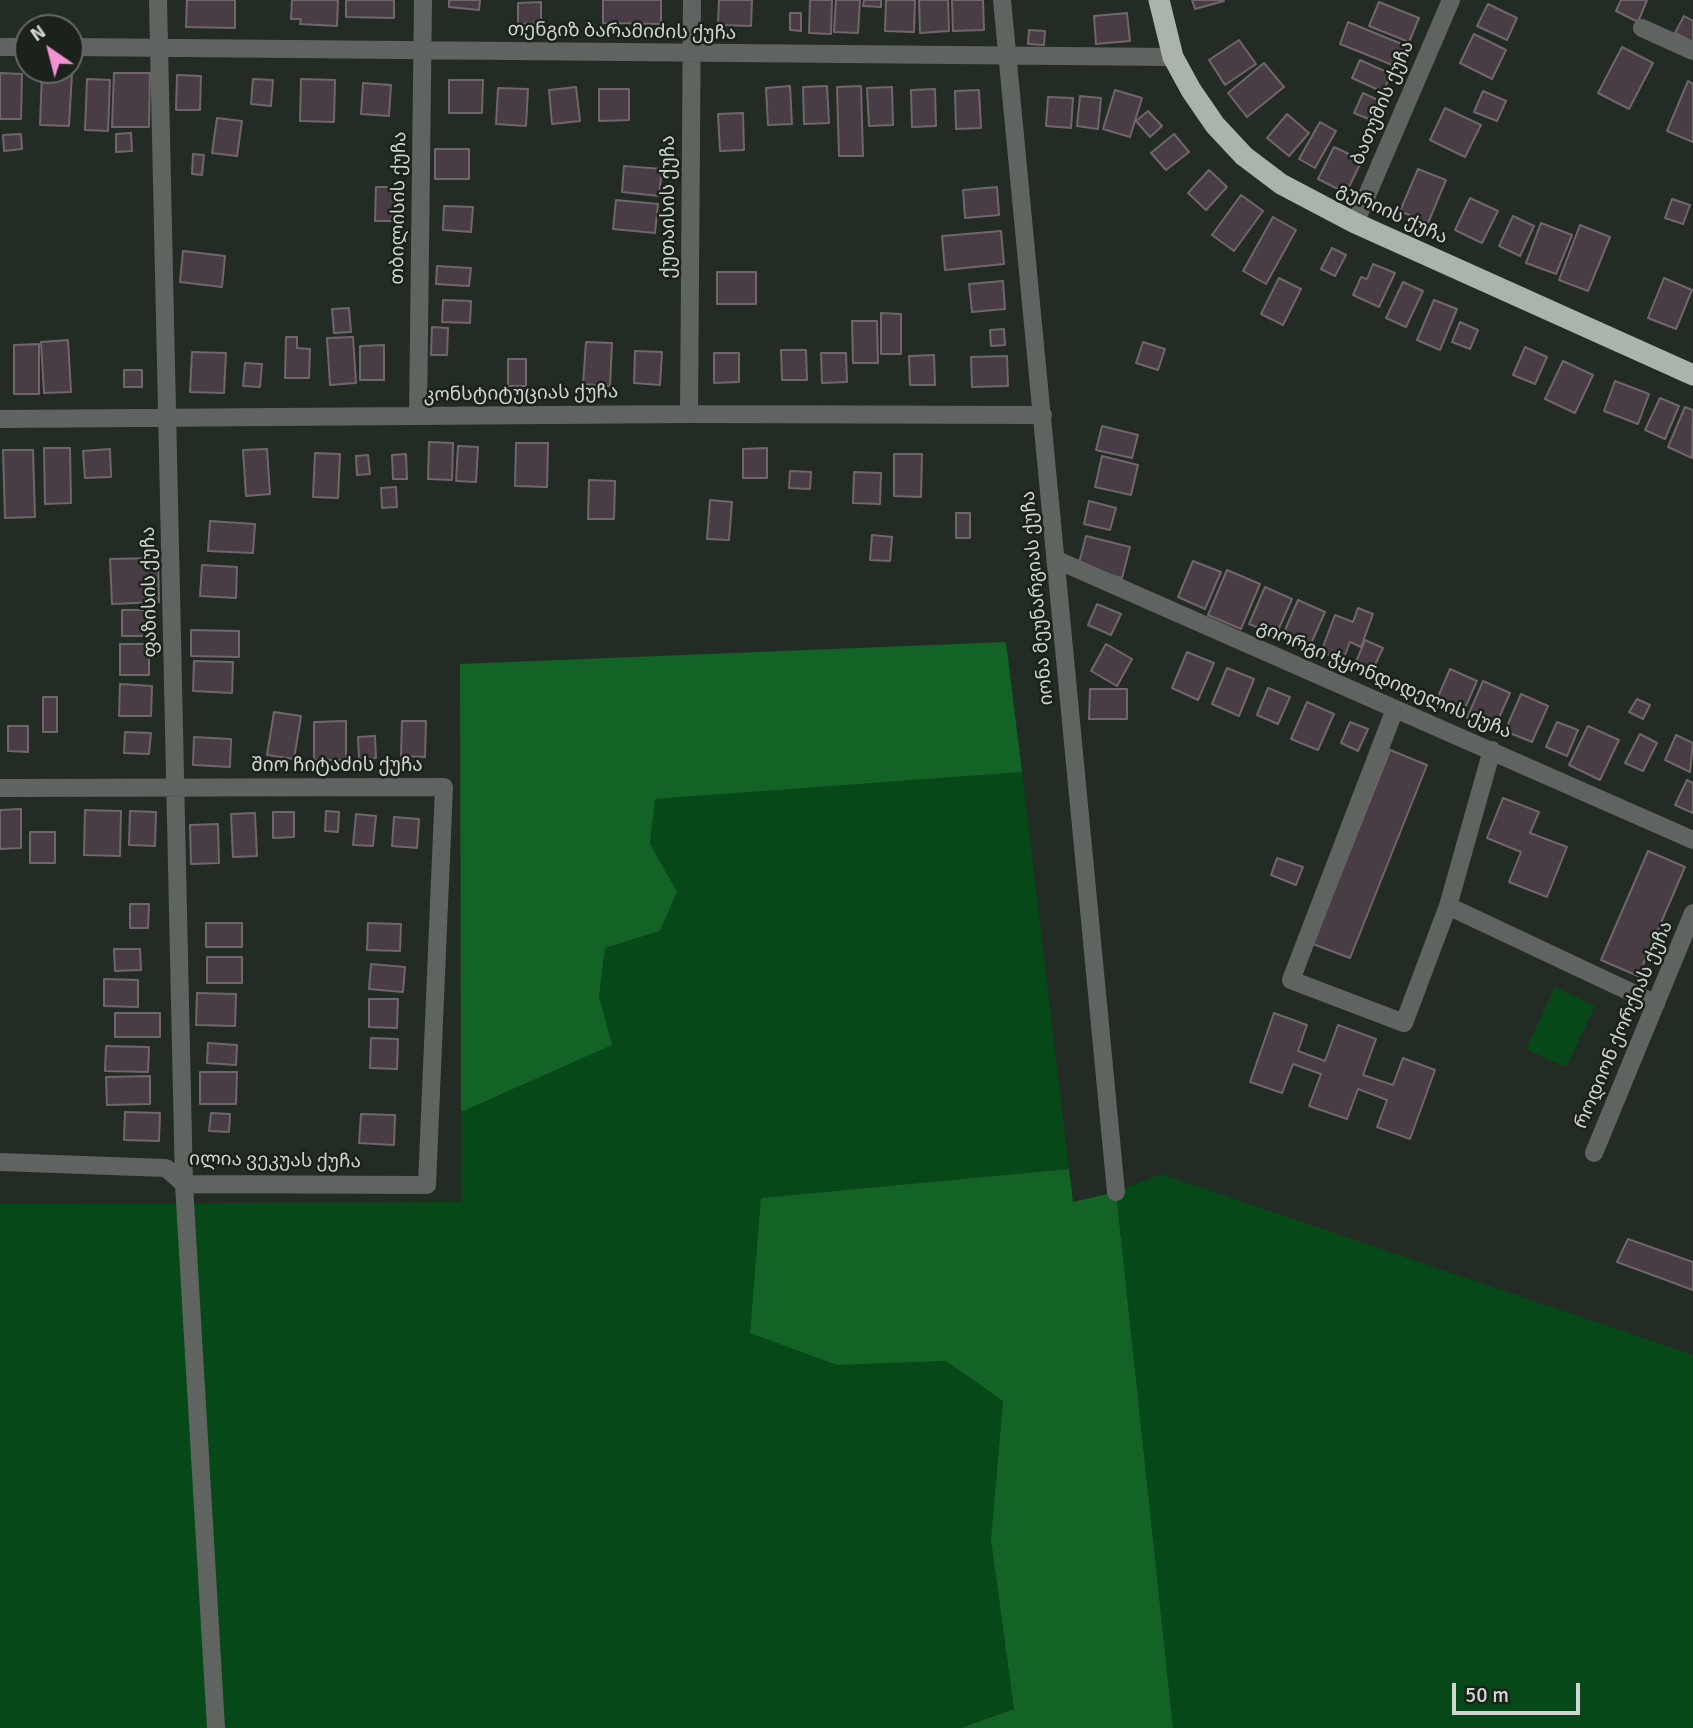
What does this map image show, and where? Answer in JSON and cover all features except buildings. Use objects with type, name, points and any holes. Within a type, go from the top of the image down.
[{"type":"highway","name":"გურიის ქუჩა","points":[[1159,0],[1173,57],[1215,125],[1244,156],[1281,184],[1355,223],[1693,375]]},
{"type":"street","name":"ფაზისის ქუჩა","points":[[158,0],[184,1184],[215,1728]]},
{"type":"street","name":"თბილისის ქუჩა","points":[[418,416],[423,0]]},
{"type":"street","name":"ქუთაისის ქუჩა","points":[[689,414],[692,0]]},
{"type":"street","name":"იონა მეუნარგიას ქუჩა","points":[[1002,0],[1057,561],[1076,799],[1116,1192]]},
{"type":"street","name":"ბათუმის ქუჩა","points":[[1355,223],[1451,0]]},
{"type":"street","points":[[1643,28],[1693,51]]},
{"type":"street","name":"თენგიზ ბარამიძის ქუჩა","points":[[84,47],[1173,57]]},
{"type":"street","name":"კონსტიტუციას ქუჩა","points":[[0,419],[689,414],[1042,415]]},
{"type":"street","name":"გიორგი ჭყონდიდელის ქუჩა","points":[[1057,561],[1693,839]]},
{"type":"street","points":[[1395,709],[1291,980],[1404,1023],[1448,906],[1492,750]]},
{"type":"street","name":"შიო ჩიტაძის ქუჩა","points":[[0,788],[444,787],[427,1185]]},
{"type":"street","points":[[1448,906],[1656,1004]]},
{"type":"street","name":"როდიონ ქორქიას ქუჩა","points":[[1594,1153],[1693,913]]},
{"type":"street","name":"ილია ვეკუას ქუჩა","points":[[0,1162],[166,1168],[184,1184],[427,1185]]},
{"type":"green space","points":[[1006,642],[1022,772],[655,799],[650,844],[677,892],[660,931],[605,948],[599,996],[612,1045],[461,1112],[460,664]]},
{"type":"green space","points":[[1022,772],[1069,1169],[762,1198],[837,1365],[946,1361],[1003,1401],[991,1540],[1014,1709],[961,1728],[0,1728],[0,1204],[461,1202],[461,1112],[611,1045],[599,996],[605,948],[660,931],[677,893],[650,844],[655,799]]},
{"type":"green space","points":[[1555,987],[1595,1006],[1566,1067],[1526,1049]]},
{"type":"green space","points":[[1069,1169],[1073,1202],[1116,1192],[1173,1728],[961,1728],[1014,1709],[991,1540],[1003,1401],[946,1361],[837,1365],[750,1333],[761,1198]]},
{"type":"green space","points":[[1161,1174],[1693,1355],[1693,1728],[1173,1728],[1116,1192]]}]
